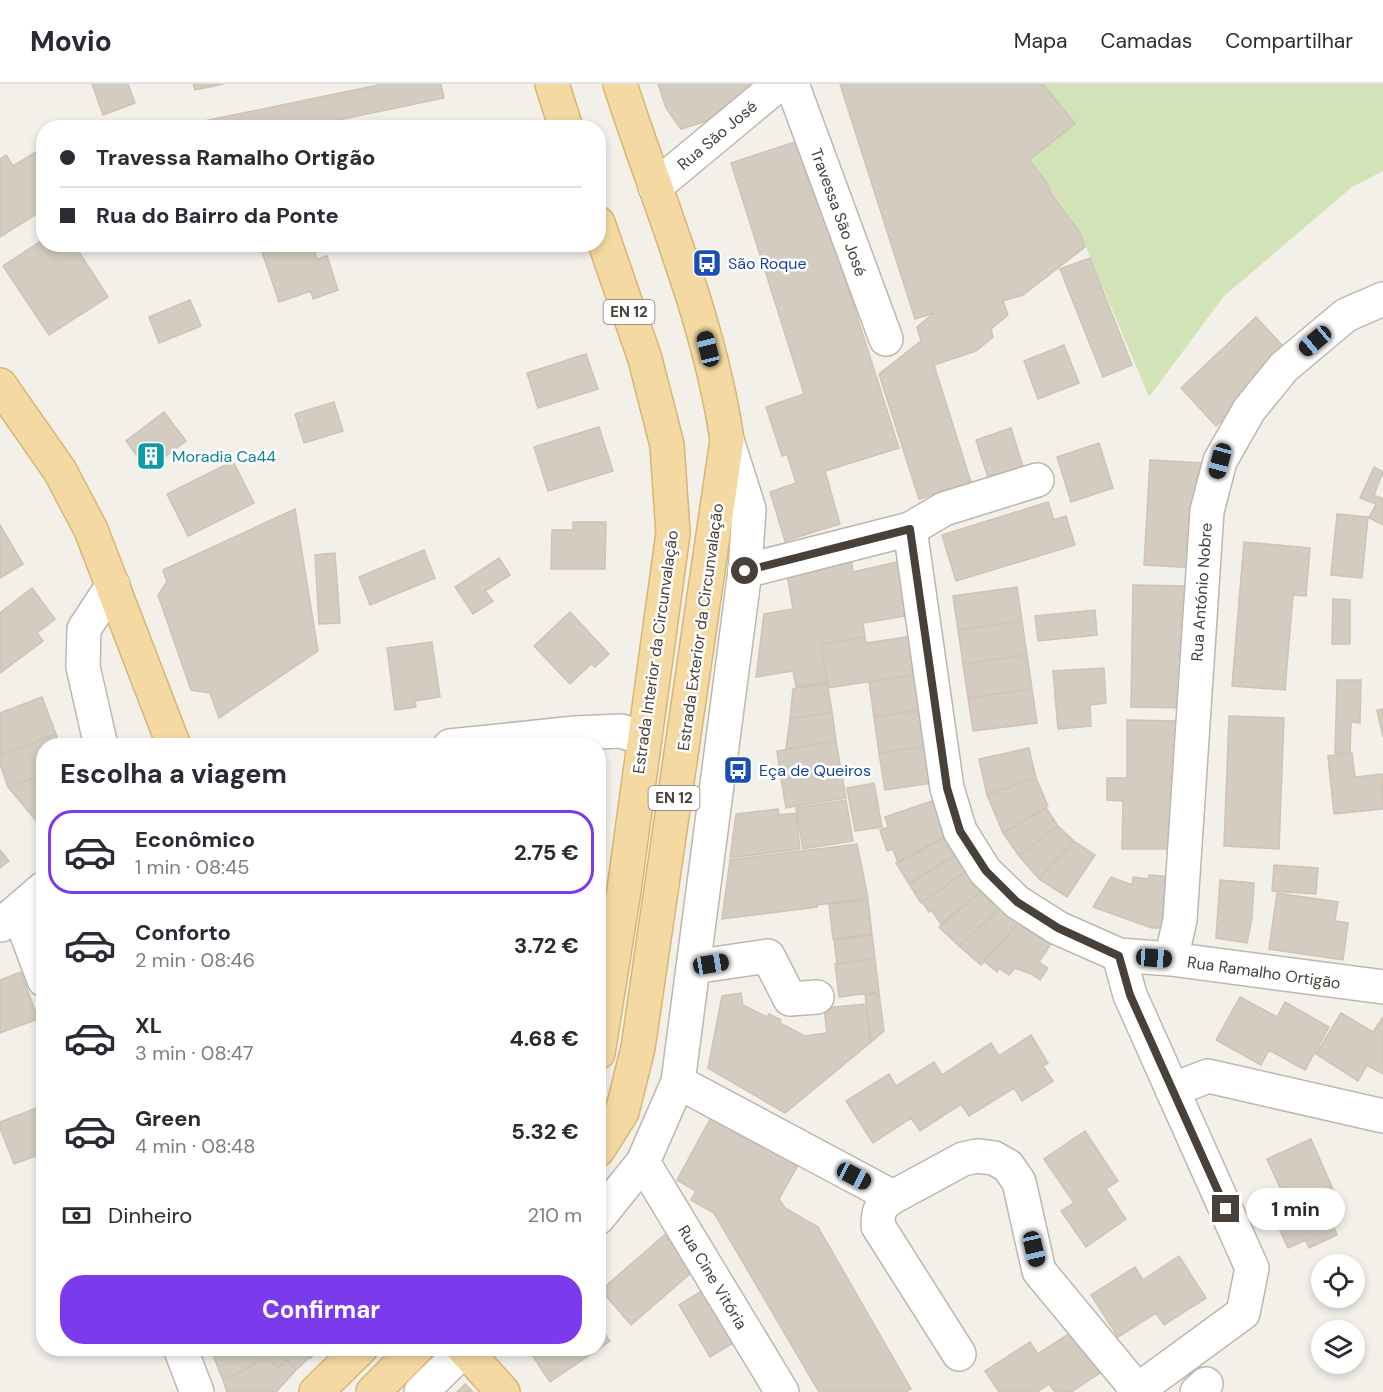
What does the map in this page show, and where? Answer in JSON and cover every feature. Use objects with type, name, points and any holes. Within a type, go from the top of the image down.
[{"type":"main road","points":[[552,84],[563,120]]},
{"type":"main road","points":[[596,84],[607,97],[624,97]]},
{"type":"main road","name":"Estrada Exterior da Circunvalação","points":[[606,1137],[622,1112],[638,1048],[728,440],[703,330],[624,97]]},
{"type":"main road","name":"Estrada Interior da Circunvalação","points":[[606,246],[645,359],[667,445],[673,533],[643,738],[623,897],[606,1003]]},
{"type":"main road","points":[[0,385],[60,471],[91,530],[171,738]]},
{"type":"main road","points":[[316,1392],[353,1356]]},
{"type":"main road","points":[[373,1392],[409,1356]]},
{"type":"main road","points":[[470,1356],[503,1392]]},
{"type":"street","name":"Rua São José","points":[[655,187],[779,84]]},
{"type":"street","name":"Travessa São José","points":[[792,84],[886,339]]},
{"type":"street","name":"Rua António Nobre","points":[[1171,959],[1180,920],[1207,511],[1220,461],[1249,410],[1284,367],[1346,315],[1383,299]]},
{"type":"street","points":[[606,1208],[643,1162],[678,1082],[745,571],[749,509],[728,440]]},
{"type":"street","points":[[745,571],[910,529],[944,509],[1037,480]]},
{"type":"street","name":"Rua Ramalho Ortigão","points":[[910,529],[947,788],[960,831],[986,871],[1017,902],[1058,928],[1119,956],[1171,959],[1383,987]]},
{"type":"street","points":[[99,738],[83,667],[84,629],[113,585]]},
{"type":"street","points":[[527,738],[621,731],[643,738]]},
{"type":"street","points":[[36,895],[9,919],[36,966]]},
{"type":"street","points":[[693,967],[768,956],[790,999],[817,997]]},
{"type":"street","points":[[959,1354],[878,1226],[878,1214],[881,1204],[963,1159],[977,1156],[994,1158],[1008,1166],[1019,1182],[1039,1271],[1137,1392],[1243,1313],[1252,1268],[1130,995],[1119,956]]},
{"type":"street","points":[[1172,1090],[1208,1076],[1383,1116]]},
{"type":"street","points":[[678,1082],[893,1197]]},
{"type":"street","name":"Rua Cine Vitória","points":[[643,1162],[782,1392]]},
{"type":"street","points":[[183,1356],[196,1392]]},
{"type":"street","points":[[421,1392],[457,1356]]},
{"type":"green space","points":[[1043,84],[1383,84],[1383,171],[1352,187],[1224,296],[1149,397],[1080,233],[1029,160],[1075,124]]},
{"type":"building","points":[[92,84],[128,84],[135,103],[103,115]]},
{"type":"building","points":[[193,84],[224,84],[195,90]]},
{"type":"building","points":[[383,84],[441,84],[444,98],[338,120],[209,120]]},
{"type":"building","points":[[658,84],[762,84],[713,119],[681,129],[666,108]]},
{"type":"building","points":[[840,84],[1043,84],[1075,124],[1029,160],[1080,233],[1085,247],[1023,295],[1003,301],[1008,315],[991,329],[993,337],[976,351],[934,365],[971,482],[919,499],[879,374],[921,341],[917,327],[934,313],[915,319]]},
{"type":"building","points":[[801,140],[899,448],[825,471],[840,524],[785,541],[770,492],[796,483],[787,454],[782,456],[766,407],[804,394],[731,163]]},
{"type":"building","points":[[36,152],[36,214],[0,237],[0,159],[6,155],[13,166]]},
{"type":"building","points":[[36,244],[36,252],[79,252],[108,297],[49,335],[3,266]]},
{"type":"building","points":[[262,252],[315,252],[317,259],[327,256],[338,290],[313,299],[311,291],[279,302]]},
{"type":"building","points":[[1090,258],[1132,365],[1103,377],[1060,269]]},
{"type":"building","points":[[190,300],[201,326],[159,343],[149,317]]},
{"type":"building","points":[[1256,317],[1292,356],[1216,426],[1181,388]]},
{"type":"building","points":[[1064,345],[1079,383],[1038,399],[1024,361]]},
{"type":"building","points":[[586,354],[598,389],[538,408],[527,373]]},
{"type":"building","points":[[334,402],[343,431],[304,443],[295,414]]},
{"type":"building","name":"Moradia Ca44","points":[[164,412],[186,441],[147,470],[126,441]]},
{"type":"building","points":[[599,427],[613,471],[548,491],[534,447]]},
{"type":"building","points":[[1011,428],[1024,470],[989,481],[976,440]]},
{"type":"building","points":[[1099,443],[1113,488],[1071,502],[1057,457]]},
{"type":"building","points":[[1150,460],[1203,463],[1198,568],[1144,565]]},
{"type":"building","points":[[233,461],[254,503],[188,536],[167,494]]},
{"type":"building","points":[[1374,467],[1383,472],[1374,495],[1383,499],[1383,525],[1369,518],[1376,504],[1360,498]]},
{"type":"building","points":[[1048,502],[1054,520],[1066,516],[1075,545],[956,581],[942,535]]},
{"type":"building","points":[[295,509],[318,651],[219,718],[210,693],[191,690],[158,595],[167,582],[163,570]]},
{"type":"building","points":[[1337,514],[1368,517],[1362,578],[1331,575]]},
{"type":"building","points":[[573,522],[606,522],[605,569],[551,569],[552,530],[573,530]]},
{"type":"building","points":[[0,525],[23,564],[0,578]]},
{"type":"building","points":[[1244,542],[1310,548],[1306,596],[1293,595],[1285,690],[1232,686]]},
{"type":"building","points":[[424,550],[435,578],[370,605],[359,577]]},
{"type":"building","points":[[335,553],[340,623],[319,624],[315,555]]},
{"type":"building","points":[[851,557],[853,572],[897,562],[906,616],[863,623],[865,637],[821,644],[827,682],[796,687],[793,671],[756,677],[764,614],[793,609],[786,568]]},
{"type":"building","points":[[499,558],[510,575],[485,591],[493,601],[473,614],[455,587]]},
{"type":"building","points":[[1133,585],[1190,586],[1188,708],[1131,707]]},
{"type":"building","points":[[1017,587],[1022,621],[958,630],[953,596]]},
{"type":"building","points":[[32,588],[55,619],[37,633],[43,641],[0,673],[0,613]]},
{"type":"building","points":[[1333,599],[1350,600],[1350,644],[1332,644]]},
{"type":"building","points":[[1095,610],[1097,635],[1038,641],[1035,616]]},
{"type":"building","points":[[570,612],[609,654],[595,667],[591,664],[570,684],[534,646]]},
{"type":"building","points":[[1022,621],[1027,655],[963,664],[958,630]]},
{"type":"building","points":[[912,636],[918,674],[828,688],[821,644],[865,637],[866,643]]},
{"type":"building","points":[[432,642],[440,697],[415,701],[416,707],[395,710],[387,648]]},
{"type":"building","points":[[1027,655],[1032,689],[968,698],[963,664]]},
{"type":"building","points":[[1104,668],[1106,703],[1090,705],[1091,726],[1058,729],[1053,671]]},
{"type":"building","points":[[916,675],[921,710],[874,717],[869,682]]},
{"type":"building","points":[[1337,680],[1361,680],[1360,723],[1351,722],[1350,753],[1335,753]]},
{"type":"building","points":[[827,683],[832,712],[790,719],[793,689]]},
{"type":"building","points":[[1032,689],[1037,723],[973,731],[968,698]]},
{"type":"building","points":[[42,697],[56,734],[45,738],[36,738],[36,742],[0,755],[0,713]]},
{"type":"building","points":[[1383,709],[1383,737],[1377,710]]},
{"type":"building","points":[[921,710],[926,746],[879,753],[874,717]]},
{"type":"building","points":[[832,712],[836,741],[786,749],[790,719]]},
{"type":"building","points":[[1229,716],[1284,718],[1279,849],[1224,846]]},
{"type":"building","points":[[1127,720],[1179,721],[1177,849],[1122,849],[1123,801],[1107,800],[1107,778],[1127,778]]},
{"type":"building","points":[[56,734],[57,738],[45,738]]},
{"type":"building","points":[[836,741],[841,770],[781,779],[777,751]]},
{"type":"building","points":[[36,742],[36,777],[8,787],[0,764],[0,755]]},
{"type":"building","points":[[926,746],[932,783],[885,790],[879,753]]},
{"type":"building","points":[[1029,748],[1036,778],[987,795],[979,759]]},
{"type":"building","points":[[1352,753],[1355,777],[1382,774],[1383,809],[1334,814],[1328,756]]},
{"type":"building","points":[[841,770],[846,798],[786,808],[781,779]]},
{"type":"building","points":[[36,777],[36,820],[8,787]]},
{"type":"building","points":[[1036,778],[1048,806],[1003,833],[987,795]]},
{"type":"building","points":[[874,783],[882,827],[855,831],[847,788]]},
{"type":"building","points":[[846,800],[853,841],[803,849],[796,808]]},
{"type":"building","points":[[935,800],[947,836],[898,863],[893,849],[887,851],[880,830],[888,827],[885,817]]},
{"type":"building","points":[[1046,808],[1058,826],[1019,856],[1003,833]]},
{"type":"building","points":[[778,809],[779,815],[796,813],[800,849],[730,858],[736,814]]},
{"type":"building","points":[[1058,826],[1074,841],[1039,879],[1019,856]]},
{"type":"building","points":[[947,836],[958,853],[909,884],[896,863]]},
{"type":"building","points":[[1074,841],[1095,855],[1067,897],[1039,879]]},
{"type":"building","points":[[857,844],[868,898],[722,919],[730,860]]},
{"type":"building","points":[[0,850],[9,861],[0,868]]},
{"type":"building","points":[[958,853],[968,869],[921,903],[909,884]]},
{"type":"building","points":[[1274,865],[1318,868],[1316,894],[1272,891]]},
{"type":"building","points":[[968,870],[983,890],[941,924],[922,902]]},
{"type":"building","points":[[1149,875],[1171,877],[1164,925],[1159,928],[1152,928],[1093,907],[1111,877],[1132,885],[1133,877],[1149,879]]},
{"type":"building","points":[[1220,880],[1254,883],[1252,918],[1247,943],[1216,938]]},
{"type":"building","points":[[983,890],[999,909],[959,946],[939,927]]},
{"type":"building","points":[[1277,893],[1338,902],[1335,921],[1348,923],[1343,960],[1269,949]]},
{"type":"building","points":[[868,900],[872,934],[833,939],[829,904]]},
{"type":"building","points":[[999,909],[1019,923],[981,965],[959,946]]},
{"type":"building","points":[[1019,923],[1051,944],[1039,962],[1048,968],[1040,980],[1015,968],[1009,975],[999,968],[997,972],[984,961]]},
{"type":"building","points":[[872,935],[875,959],[837,963],[834,940]]},
{"type":"building","points":[[875,959],[879,992],[839,997],[835,964]]},
{"type":"building","points":[[21,972],[36,1013],[36,1020],[0,1033],[0,980]]},
{"type":"building","points":[[741,993],[743,1005],[767,1017],[769,1014],[781,1020],[780,1023],[805,1036],[827,1033],[824,1008],[866,1004],[870,1043],[785,1113],[708,1068],[722,996]]},
{"type":"building","points":[[879,993],[884,1031],[871,1042],[865,995]]},
{"type":"building","points":[[1240,997],[1277,1017],[1285,1002],[1329,1027],[1305,1070],[1269,1050],[1261,1065],[1216,1040]]},
{"type":"building","points":[[1341,1013],[1373,1032],[1383,1017],[1383,1074],[1367,1065],[1358,1081],[1316,1054]]},
{"type":"building","points":[[1031,1035],[1048,1063],[1043,1066],[1053,1081],[1022,1101],[1014,1088],[969,1116],[961,1104],[920,1131],[911,1118],[873,1143],[846,1101],[889,1074],[896,1086],[934,1062],[942,1075],[991,1043],[999,1056]]},
{"type":"building","points":[[36,1108],[36,1156],[14,1164],[0,1128],[0,1122]]},
{"type":"building","points":[[714,1112],[790,1154],[797,1167],[779,1199],[785,1208],[818,1227],[911,1389],[906,1392],[819,1392],[714,1213],[691,1200],[696,1191],[677,1180]]},
{"type":"building","points":[[1085,1131],[1118,1181],[1106,1189],[1126,1219],[1086,1247],[1061,1211],[1074,1203],[1044,1159]]},
{"type":"building","points":[[1311,1139],[1335,1194],[1322,1200],[1337,1235],[1309,1248],[1306,1240],[1288,1248],[1273,1215],[1289,1208],[1267,1159]]},
{"type":"building","points":[[669,1231],[699,1266],[631,1325],[606,1296],[606,1286]]},
{"type":"building","points":[[1179,1256],[1206,1298],[1164,1325],[1156,1313],[1118,1337],[1091,1295],[1135,1267],[1143,1280]]},
{"type":"building","points":[[708,1287],[740,1339],[710,1357],[679,1305]]},
{"type":"building","points":[[1073,1331],[1100,1373],[1071,1392],[1055,1392],[1049,1384],[1037,1392],[999,1392],[985,1371],[1030,1342],[1038,1354]]},
{"type":"building","points":[[213,1356],[262,1356],[252,1366],[223,1380]]},
{"type":"building","points":[[262,1356],[266,1356],[279,1368],[286,1359],[296,1370],[276,1392],[227,1392],[223,1380],[252,1366]]},
{"type":"building","points":[[266,1356],[310,1357],[296,1370],[286,1359],[279,1368]]},
{"type":"building","points":[[533,1356],[588,1356],[550,1382]]},
{"type":"building","points":[[465,1384],[473,1392],[457,1392]]},
{"type":"place","name":"São Roque","points":[[707,263]]},
{"type":"place","name":"Moradia Ca44","points":[[151,456]]},
{"type":"place","name":"Eça de Queiros","points":[[738,770]]},
{"type":"route","points":[[745,571],[910,529],[947,788],[960,831],[986,871],[1017,902],[1058,928],[1119,956],[1130,995],[1226,1209]]}]
